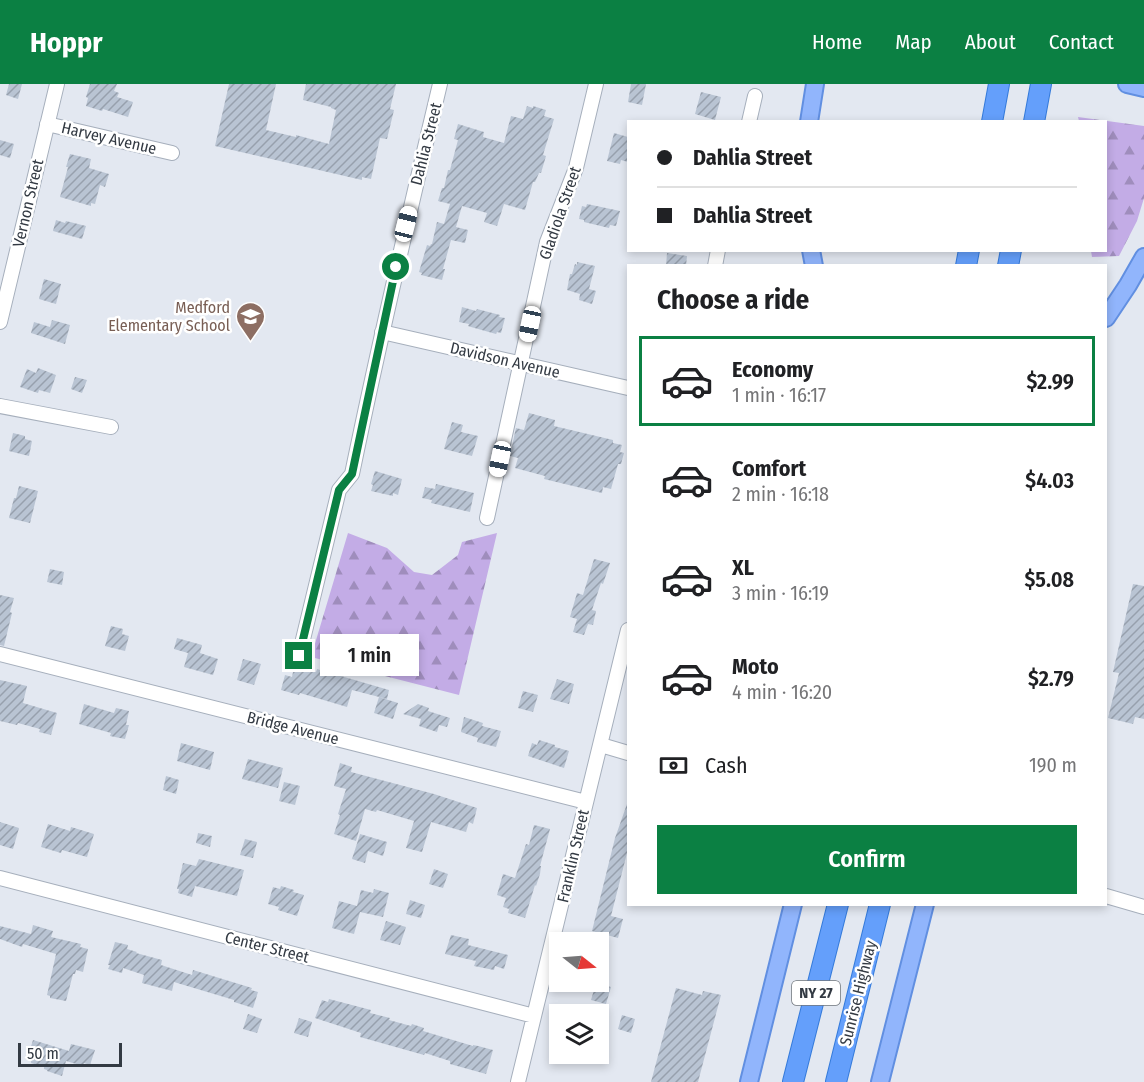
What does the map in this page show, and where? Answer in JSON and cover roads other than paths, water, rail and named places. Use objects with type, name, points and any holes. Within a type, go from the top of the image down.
[{"type":"highway","points":[[992,120],[999,84]]},
{"type":"highway","points":[[1034,120],[1041,84]]},
{"type":"highway","name":"NY 27","points":[[793,1082],[837,906]]},
{"type":"highway","name":"Sunrise Highway","points":[[836,1082],[880,906]]},
{"type":"main road","points":[[809,120],[815,84]]},
{"type":"main road","points":[[1127,84],[1144,88]]},
{"type":"main road","points":[[1107,316],[1144,257]]},
{"type":"main road","points":[[749,1082],[793,906]]},
{"type":"main road","points":[[880,1082],[924,906]]},
{"type":"street","name":"Vernon Street","points":[[0,322],[57,84]]},
{"type":"street","name":"Dahlia Street","points":[[299,656],[339,490],[352,474],[406,224],[440,84]]},
{"type":"street","name":"Gladiola Street","points":[[487,518],[547,242],[576,168],[596,84]]},
{"type":"street","points":[[749,120],[755,96]]},
{"type":"street","name":"Harvey Avenue","points":[[47,124],[172,153]]},
{"type":"street","name":"Davidson Avenue","points":[[382,332],[627,388]]},
{"type":"street","points":[[0,406],[111,427]]},
{"type":"street","name":"Franklin Street","points":[[518,1082],[627,634]]},
{"type":"street","name":"Bridge Avenue","points":[[0,654],[586,802]]},
{"type":"street","points":[[601,745],[627,753]]},
{"type":"street","name":"Center Street","points":[[0,878],[534,1016]]},
{"type":"street","points":[[1107,896],[1144,907]]},
{"type":"place","name":"Medford Elementary School","points":[[251,342]]}]
